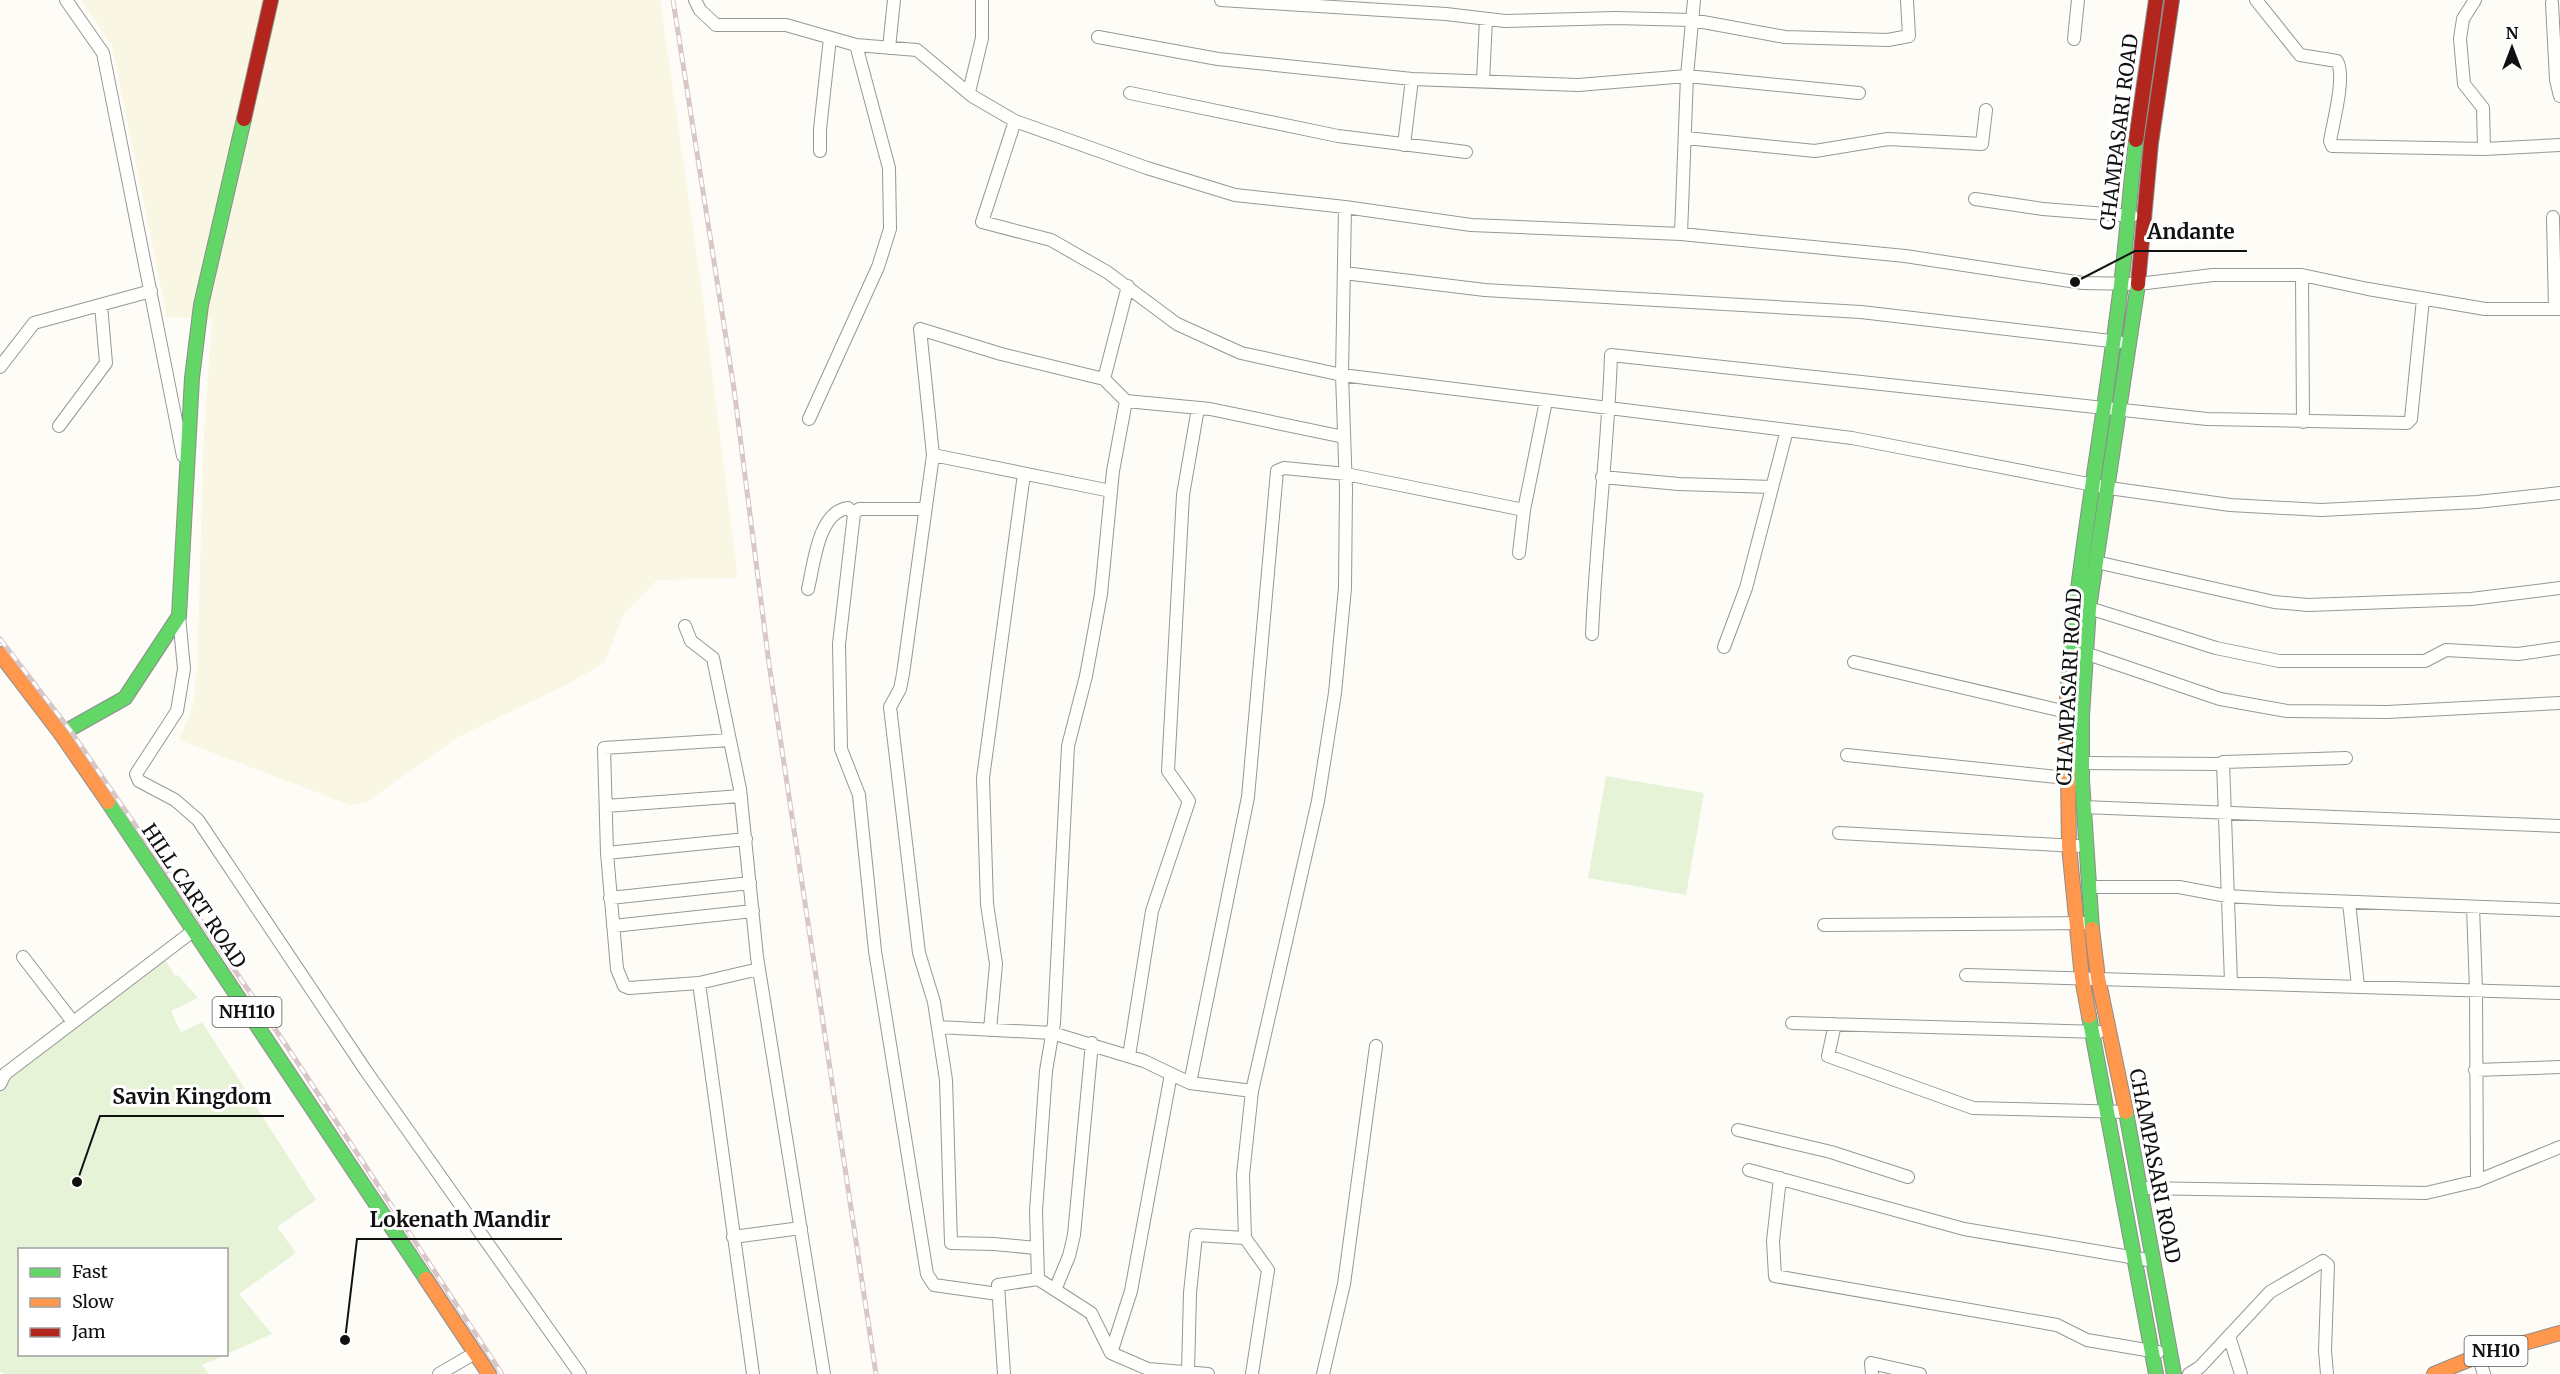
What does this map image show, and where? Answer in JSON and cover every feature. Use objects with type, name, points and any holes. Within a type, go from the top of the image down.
[{"type":"main road","points":[[61,734],[125,698],[179,616],[192,378],[201,305],[271,0]]},
{"type":"main road","name":"CHAMPASARI ROAD","points":[[2156,0],[2126,215],[2121,283],[2074,608],[2066,712],[2069,846],[2082,978],[2156,1374]]},
{"type":"main road","name":"CHAMPASARI ROAD","points":[[2172,0],[2143,218],[2138,284],[2109,488],[2089,608],[2082,716],[2082,780],[2091,923],[2098,978],[2127,1112],[2174,1374]]},
{"type":"main road","name":"HILL CART ROAD","points":[[0,654],[61,734],[489,1374]]},
{"type":"main road","name":"NH10","points":[[2434,1374],[2478,1356],[2560,1333]]},
{"type":"street","points":[[66,0],[103,53],[187,476]]},
{"type":"street","points":[[695,0],[700,10],[716,25],[786,25],[856,45],[916,50],[969,93],[1015,121],[1147,168],[1235,195],[1345,207],[1471,225],[1681,234],[1905,256],[2083,283],[2138,284],[2213,275],[2302,275],[2485,309],[2558,309],[2553,217]]},
{"type":"street","points":[[889,48],[894,0]]},
{"type":"street","points":[[969,93],[982,38],[982,0]]},
{"type":"street","points":[[1221,0],[1486,19],[1692,20],[1785,37],[1888,40],[1909,36],[1907,0]]},
{"type":"street","points":[[1681,234],[1687,76],[1694,0]]},
{"type":"street","points":[[2074,39],[2078,0]]},
{"type":"street","points":[[2256,0],[2300,55],[2337,61],[2340,64],[2340,80],[2330,141],[2332,146],[2484,149],[2560,145]]},
{"type":"street","points":[[2475,0],[2463,19],[2460,39],[2464,84],[2483,108],[2484,149]]},
{"type":"street","points":[[2553,4],[2556,80],[2560,96]]},
{"type":"street","points":[[1483,81],[1486,19]]},
{"type":"street","points":[[1098,37],[1218,59],[1412,79],[1578,85],[1687,76],[1858,93]]},
{"type":"street","points":[[820,151],[820,129],[830,38]]},
{"type":"street","points":[[809,419],[878,267],[890,229],[889,168],[856,45]]},
{"type":"street","points":[[1404,145],[1412,79]]},
{"type":"street","points":[[1130,93],[1338,136],[1466,152]]},
{"type":"street","points":[[1686,138],[1815,151],[1888,139],[1982,144],[1986,110]]},
{"type":"street","points":[[1015,121],[982,222],[1052,240],[1128,286],[1177,324],[1241,353],[1342,375],[1610,410],[1852,438],[2109,488],[2230,506],[2321,510],[2477,502],[2560,493]]},
{"type":"street","points":[[1976,199],[2043,209],[2143,218]]},
{"type":"street","points":[[1252,1374],[1268,1270],[1245,1238],[1243,1175],[1252,1091],[1318,801],[1335,693],[1345,588],[1346,474],[1342,375],[1345,207]]},
{"type":"street","points":[[1344,273],[1485,290],[1861,312],[2128,343]]},
{"type":"street","points":[[2302,275],[2303,422]]},
{"type":"street","points":[[1104,379],[1128,286]]},
{"type":"street","points":[[0,367],[34,323],[151,291]]},
{"type":"street","points":[[1592,633],[1602,477],[1610,410],[1611,355],[2207,419],[2409,422],[2423,299]]},
{"type":"street","points":[[59,426],[106,363],[101,305]]},
{"type":"street","points":[[1036,1248],[951,1243],[946,1080],[938,1027],[919,953],[890,707],[900,689],[903,674],[933,455],[920,329],[1001,354],[1104,379],[1126,401],[1198,408],[1344,437]]},
{"type":"street","points":[[1038,1279],[1036,1248],[1046,1071],[1052,1034],[1068,746],[1086,676],[1101,594],[1111,491],[1126,401]]},
{"type":"street","points":[[1519,553],[1524,510],[1545,401]]},
{"type":"street","points":[[1129,1056],[1152,911],[1189,801],[1168,771],[1183,495],[1198,408]]},
{"type":"street","points":[[1724,647],[1746,588],[1787,430]]},
{"type":"street","points":[[933,455],[1111,491]]},
{"type":"street","points":[[1191,1083],[1248,797],[1277,471],[1284,468],[1346,474],[1524,510]]},
{"type":"street","points":[[990,1030],[996,964],[987,904],[983,778],[1024,474]]},
{"type":"street","points":[[1602,477],[1679,484],[1772,487]]},
{"type":"street","points":[[808,589],[818,547],[829,518],[836,511],[849,508],[854,514]]},
{"type":"street","points":[[925,509],[859,509],[854,514],[839,644],[841,749],[859,795],[876,951],[927,1274],[934,1285],[944,1288],[998,1293]]},
{"type":"street","points":[[2096,562],[2264,599],[2308,605],[2471,599],[2560,588]]},
{"type":"street","points":[[2089,608],[2216,648],[2279,661],[2425,661],[2446,650],[2518,654],[2560,648]]},
{"type":"street","points":[[179,616],[184,669],[177,711],[136,774],[140,781],[175,800],[198,820],[366,1071],[580,1374]]},
{"type":"street","points":[[684,626],[691,641],[713,658],[741,796],[759,969],[824,1374]]},
{"type":"street","points":[[2085,653],[2220,699],[2287,711],[2387,712],[2560,703]]},
{"type":"street","points":[[1854,662],[2082,716]]},
{"type":"street","points":[[730,740],[604,748],[607,853],[617,969],[624,986],[629,988],[699,983],[759,969]]},
{"type":"street","points":[[1847,755],[2082,780]]},
{"type":"street","points":[[2082,763],[2222,764],[2225,760],[2346,758]]},
{"type":"street","points":[[2222,764],[2231,982]]},
{"type":"street","points":[[606,807],[741,796]]},
{"type":"street","points":[[2083,807],[2560,826]]},
{"type":"street","points":[[1839,832],[2086,847]]},
{"type":"street","points":[[607,853],[746,839]]},
{"type":"street","points":[[610,898],[750,883]]},
{"type":"street","points":[[2089,887],[2179,887],[2228,896],[2560,910]]},
{"type":"street","points":[[2349,902],[2358,986]]},
{"type":"street","points":[[2473,907],[2477,1181]]},
{"type":"street","points":[[613,926],[753,911]]},
{"type":"street","points":[[1824,925],[2091,923]]},
{"type":"street","points":[[0,1084],[5,1074],[193,931]]},
{"type":"street","points":[[23,957],[73,1022]]},
{"type":"street","points":[[1966,975],[2560,993]]},
{"type":"street","points":[[699,983],[753,1374]]},
{"type":"street","points":[[1792,1023],[2110,1032]]},
{"type":"street","points":[[1835,1024],[1828,1056],[1973,1108],[2127,1112]]},
{"type":"street","points":[[938,1027],[1052,1034],[1092,1043],[1129,1056],[1191,1083],[1252,1091]]},
{"type":"street","points":[[1055,1290],[1069,1256],[1074,1235],[1092,1043]]},
{"type":"street","points":[[1323,1374],[1344,1284],[1376,1047]]},
{"type":"street","points":[[2475,1070],[2560,1067]]},
{"type":"street","points":[[1111,1353],[1131,1291],[1171,1074]]},
{"type":"street","points":[[1738,1130],[1831,1152],[1908,1176]]},
{"type":"street","points":[[2140,1188],[2426,1193],[2477,1181],[2560,1148]]},
{"type":"street","points":[[1749,1170],[1964,1229],[2154,1262]]},
{"type":"street","points":[[1780,1178],[1773,1241],[1775,1276],[2056,1325],[2087,1340],[2171,1354]]},
{"type":"street","points":[[733,1237],[801,1228]]},
{"type":"street","points":[[1188,1372],[1190,1293],[1196,1235],[1245,1238]]},
{"type":"street","points":[[2189,1374],[2200,1366],[2276,1287],[2324,1262],[2328,1265],[2325,1351],[2327,1374]]},
{"type":"street","points":[[1004,1374],[998,1285],[1038,1279],[1091,1312],[1111,1353],[1148,1369],[1208,1374]]},
{"type":"street","points":[[2229,1336],[2241,1374]]},
{"type":"street","points":[[438,1374],[475,1353]]},
{"type":"street","points":[[2478,1356],[2484,1374]]},
{"type":"street","points":[[1872,1374],[1871,1363],[1920,1374]]},
{"type":"shaded area","points":[[81,0],[660,0],[703,298],[738,578],[657,580],[623,615],[605,662],[572,682],[458,737],[367,802],[350,805],[179,740],[193,706],[197,669],[204,433],[212,319],[167,317],[112,45]]},
{"type":"green space","points":[[1606,776],[1704,793],[1686,895],[1588,878]]},
{"type":"green space","points":[[164,958],[175,976],[178,975],[198,998],[171,1011],[181,1032],[202,1022],[316,1200],[277,1227],[296,1253],[239,1294],[272,1334],[228,1354],[228,1248],[18,1248],[18,1356],[223,1356],[202,1365],[209,1374],[4,1374],[0,1371],[0,1089],[6,1077]]},
{"type":"railway","points":[[673,0],[734,389],[769,664],[876,1374]]},
{"type":"railway","points":[[0,639],[70,730],[286,1045],[502,1374]]},
{"type":"traffic: fast","points":[[61,734],[125,698],[179,616],[192,378],[201,305],[244,119]]},
{"type":"traffic: fast","points":[[2067,695],[2084,541],[2121,285],[2136,140]]},
{"type":"traffic: fast","points":[[2092,929],[2082,780],[2082,716],[2089,608],[2138,284]]},
{"type":"traffic: fast","points":[[108,802],[426,1279]]},
{"type":"traffic: fast","points":[[2089,1016],[2156,1374]]},
{"type":"traffic: fast","points":[[2126,1112],[2174,1374]]},
{"type":"traffic: slow","points":[[0,654],[61,734],[108,802]]},
{"type":"traffic: slow","points":[[2067,695],[2069,846],[2082,978],[2089,1016]]},
{"type":"traffic: slow","points":[[2092,929],[2098,978],[2126,1112]]},
{"type":"traffic: slow","points":[[426,1279],[489,1374]]},
{"type":"traffic: slow","points":[[2434,1374],[2478,1356],[2560,1333]]},
{"type":"traffic: jam","points":[[244,119],[271,0]]},
{"type":"traffic: jam","points":[[2136,140],[2156,0]]},
{"type":"traffic: jam","points":[[2138,284],[2151,143],[2172,0]]},
{"type":"place","name":"Andante","points":[[2075,282]]},
{"type":"place","name":"Savin Kingdom","points":[[77,1182]]},
{"type":"place","name":"Lokenath Mandir","points":[[345,1340]]}]
